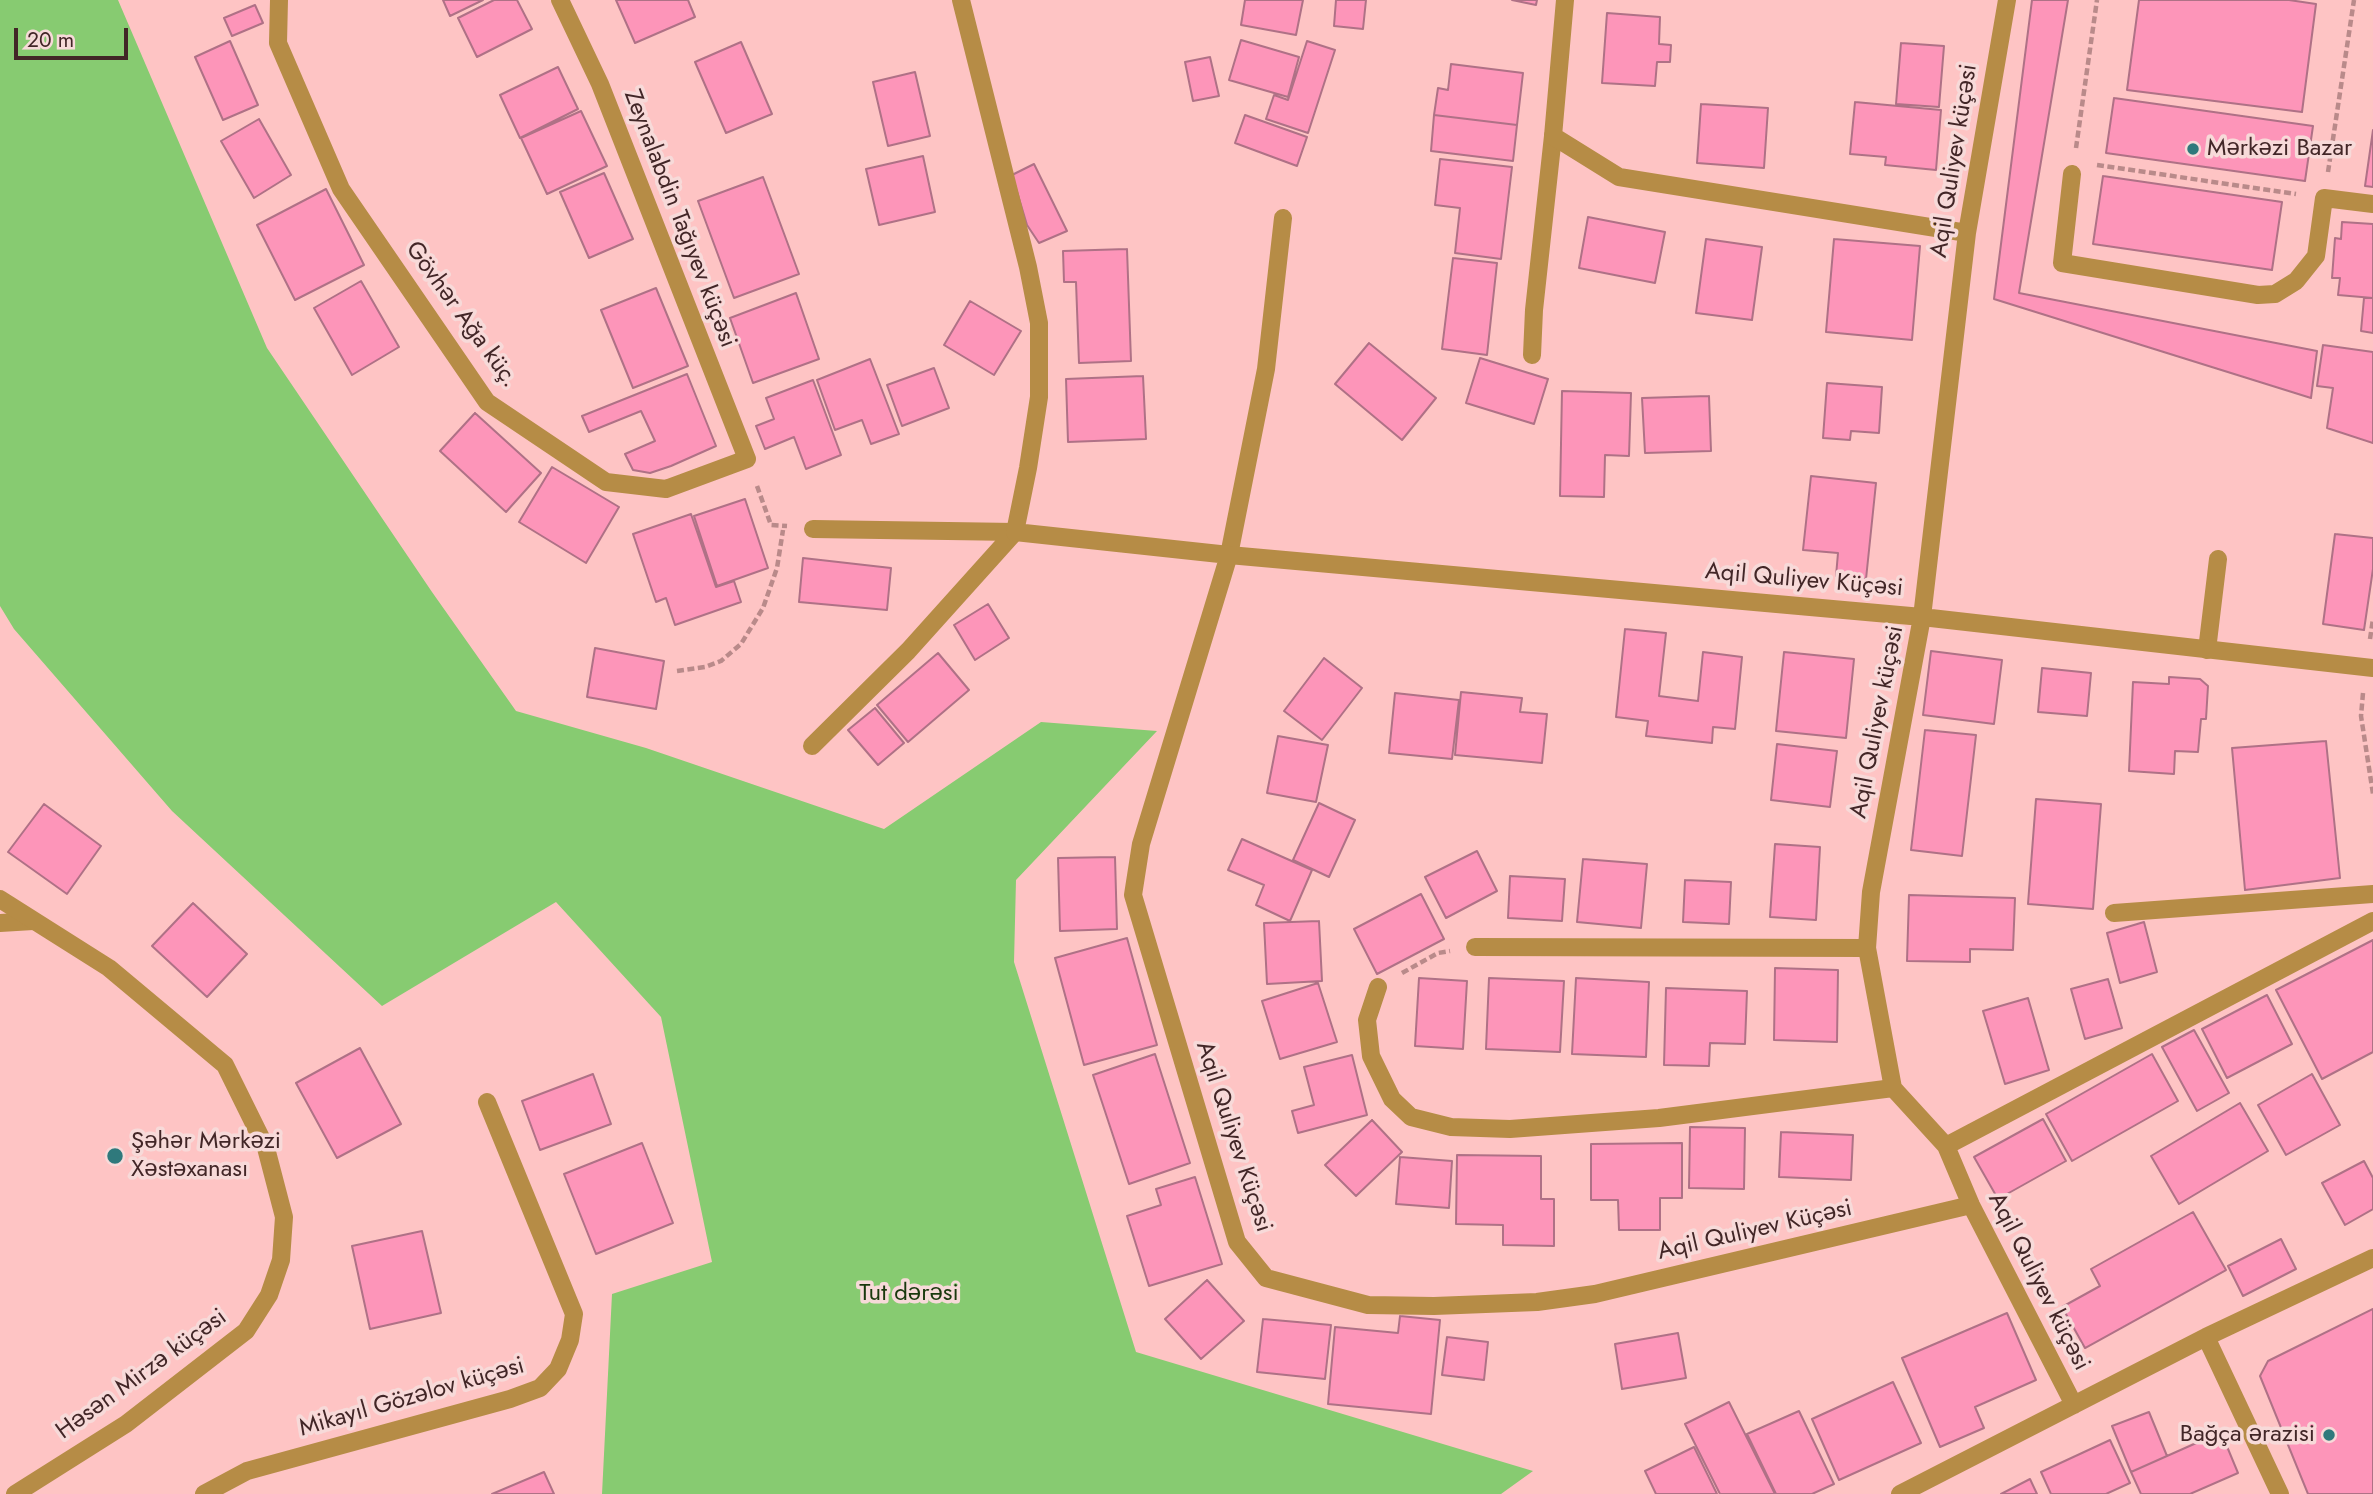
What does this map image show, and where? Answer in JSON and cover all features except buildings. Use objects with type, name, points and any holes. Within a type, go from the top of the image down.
[{"type":"street","name":"Gövhər Ağa küç.","points":[[279,0],[278,43],[341,189],[487,402],[606,482],[666,489],[747,459]]},
{"type":"street","name":"Zeynalabdin Tağıyev küçəsi","points":[[560,0],[600,84],[747,459]]},
{"type":"street","points":[[812,746],[908,651],[1015,532],[1028,468],[1039,397],[1039,323],[1028,267],[961,0]]},
{"type":"street","points":[[1532,355],[1534,310],[1565,0]]},
{"type":"street","name":"Aqil Quliyev küçəsi","points":[[2007,0],[1967,233],[1922,617],[1871,892],[1867,948],[1893,1088],[1946,1146],[1971,1205],[2074,1405]]},
{"type":"street","points":[[1553,136],[1619,177],[1967,233]]},
{"type":"street","points":[[2073,168],[2062,263],[2258,295],[2276,294],[2296,281],[2316,256],[2324,198],[2373,204]]},
{"type":"street","points":[[1228,555],[1266,369],[1283,218]]},
{"type":"street","name":"Aqil Quliyev Küçəsi","points":[[813,529],[1015,532],[1228,555],[1922,617],[2369,668]]},
{"type":"street","name":"Aqil Quliyev Küçəsi","points":[[1228,555],[1141,844],[1133,895],[1237,1242],[1266,1278],[1368,1305],[1434,1306],[1537,1302],[1595,1294],[1971,1205]]},
{"type":"street","points":[[2207,650],[2218,559]]},
{"type":"street","points":[[2114,913],[2373,894]]},
{"type":"street","name":"Həsən Mirzə küçəsi","points":[[0,898],[109,968],[225,1065],[266,1148],[284,1217],[281,1260],[269,1295],[246,1331],[126,1424],[15,1494]]},
{"type":"street","points":[[0,923],[33,921]]},
{"type":"street","points":[[1946,1146],[2373,921]]},
{"type":"street","points":[[1475,947],[1867,948]]},
{"type":"street","points":[[1378,987],[1367,1020],[1371,1056],[1392,1099],[1411,1117],[1451,1127],[1510,1129],[1659,1118],[1893,1088]]},
{"type":"street","name":"Mikayıl Gözəlov küçəsi","points":[[204,1494],[247,1471],[510,1399],[540,1388],[558,1369],[570,1340],[574,1314],[487,1102]]},
{"type":"street","points":[[1899,1494],[2206,1337],[2373,1258]]},
{"type":"street","points":[[2206,1337],[2280,1494]]},
{"type":"path","points":[[2097,0],[2073,168],[2324,198],[2354,0]]},
{"type":"path","points":[[747,459],[771,525]]},
{"type":"path","points":[[677,671],[705,667],[721,661],[741,644],[763,608],[777,568],[784,526]]},
{"type":"path","points":[[2373,619],[2361,716],[2373,794]]},
{"type":"path","points":[[1378,987],[1438,953],[1475,947]]},
{"type":"green space","name":"Tut dərəsi","points":[[0,0],[118,0],[267,348],[516,711],[646,748],[884,829],[1041,722],[1157,731],[1016,880],[1014,962],[1136,1352],[1533,1471],[1501,1494],[602,1494],[612,1294],[712,1262],[661,1017],[556,902],[382,1006],[172,811],[14,629],[0,606]]},
{"type":"place","name":"Mərkəzi Bazar","points":[[2193,149]]},
{"type":"place","name":"Şəhər Mərkəzi Xəstəxanası","points":[[115,1156]]},
{"type":"place","name":"Bağça ərazisi","points":[[2329,1435]]}]
